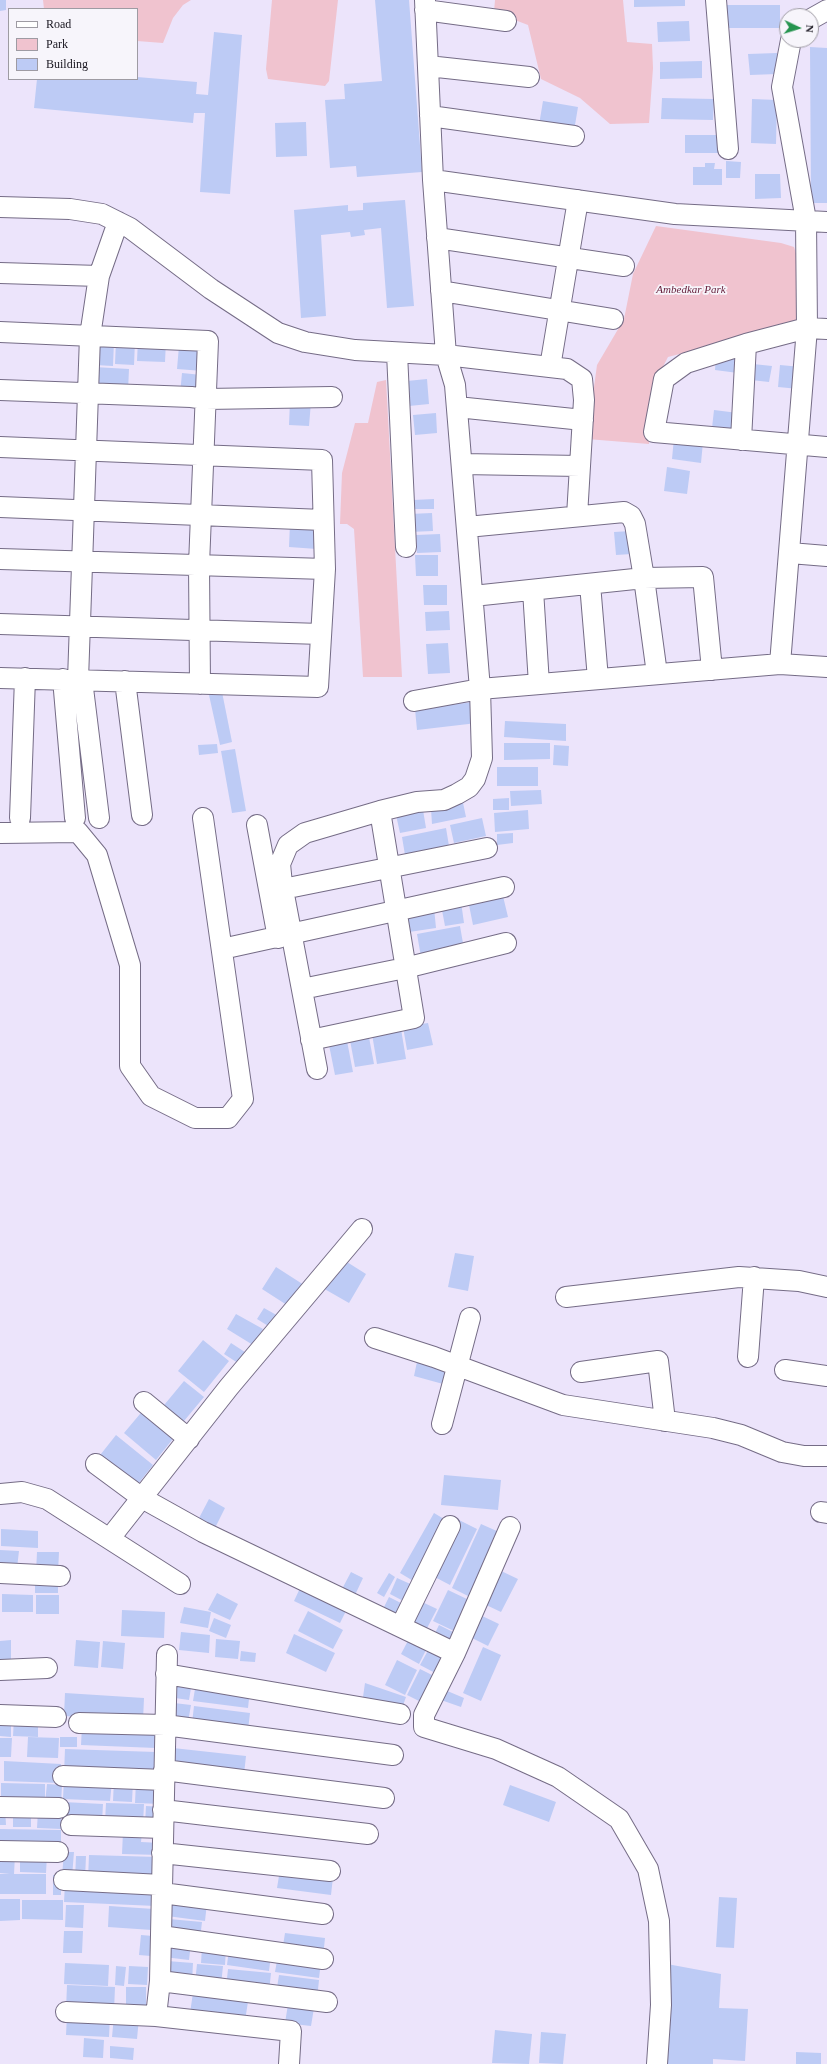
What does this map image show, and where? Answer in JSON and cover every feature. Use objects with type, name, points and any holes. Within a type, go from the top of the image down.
[{"type":"street","points":[[716,0],[728,149]]},
{"type":"street","points":[[285,936],[280,864],[288,845],[305,833],[380,811],[417,802],[444,800],[470,787],[480,770],[482,758],[480,689],[455,385],[446,355],[433,180],[425,5],[506,21]]},
{"type":"street","points":[[780,664],[808,328],[806,220],[782,88],[790,48]]},
{"type":"street","points":[[428,66],[529,77]]},
{"type":"street","points":[[430,116],[574,136]]},
{"type":"street","points":[[433,180],[675,214],[827,222]]},
{"type":"street","points":[[550,367],[578,200]]},
{"type":"street","points":[[0,207],[70,209],[102,214],[130,228],[211,289],[278,333],[305,342],[355,350],[446,355],[567,369],[582,379],[584,400],[577,516]]},
{"type":"street","points":[[75,818],[74,680],[80,627],[90,336],[99,276],[118,222]]},
{"type":"street","points":[[437,238],[568,256],[624,266]]},
{"type":"street","points":[[0,273],[99,276]]},
{"type":"street","points":[[441,291],[613,319]]},
{"type":"street","points":[[827,329],[808,328],[746,344],[686,363],[664,379],[654,432],[827,447]]},
{"type":"street","points":[[0,332],[208,341],[199,565],[200,684]]},
{"type":"street","points":[[741,440],[746,344]]},
{"type":"street","points":[[397,353],[406,547]]},
{"type":"street","points":[[0,390],[190,397],[206,399],[332,397]]},
{"type":"street","points":[[457,407],[583,420]]},
{"type":"street","points":[[0,447],[322,460],[324,569],[318,687],[0,678]]},
{"type":"street","points":[[462,464],[580,466]]},
{"type":"street","points":[[0,507],[323,520]]},
{"type":"street","points":[[467,527],[624,512],[631,516],[635,524],[644,578],[657,674]]},
{"type":"street","points":[[790,553],[827,556]]},
{"type":"street","points":[[0,559],[324,569]]},
{"type":"street","points":[[473,596],[644,578],[703,577],[712,670]]},
{"type":"street","points":[[590,584],[598,679]]},
{"type":"street","points":[[532,590],[539,684]]},
{"type":"street","points":[[0,624],[321,634]]},
{"type":"street","points":[[414,701],[480,689],[657,674],[780,664],[827,667]]},
{"type":"street","points":[[20,818],[25,678]]},
{"type":"street","points":[[74,680],[99,818]]},
{"type":"street","points":[[125,681],[142,815]]},
{"type":"street","points":[[311,1040],[414,1018],[380,811]]},
{"type":"street","points":[[0,833],[78,832],[97,855],[130,965],[130,1066],[151,1096],[195,1118],[228,1118],[243,1099],[203,818]]},
{"type":"street","points":[[257,825],[285,936],[302,989],[317,1069]]},
{"type":"street","points":[[283,890],[487,848]]},
{"type":"street","points":[[222,949],[504,887]]},
{"type":"street","points":[[302,989],[406,968],[506,943]]},
{"type":"street","points":[[110,1538],[189,1439],[362,1229]]},
{"type":"street","points":[[566,1298],[739,1277],[799,1281],[827,1287]]},
{"type":"street","points":[[748,1357],[754,1277]]},
{"type":"street","points":[[442,1424],[470,1318]]},
{"type":"street","points":[[375,1338],[563,1405],[713,1428],[734,1433],[782,1452],[804,1456],[827,1456]]},
{"type":"street","points":[[581,1372],[658,1361],[665,1421]]},
{"type":"street","points":[[785,1370],[827,1376]]},
{"type":"street","points":[[144,1402],[189,1439]]},
{"type":"street","points":[[96,1464],[142,1498],[203,1532],[455,1653]]},
{"type":"street","points":[[0,1494],[22,1492],[47,1499],[180,1584]]},
{"type":"street","points":[[401,1626],[450,1526]]},
{"type":"street","points":[[510,1527],[455,1653],[424,1715],[424,1727],[496,1749],[558,1777],[619,1819],[648,1869],[659,1921],[661,2005],[657,2064]]},
{"type":"street","points":[[0,1572],[60,1576]]},
{"type":"street","points":[[156,2016],[160,1981],[166,1664],[400,1714]]},
{"type":"street","points":[[0,1670],[47,1668]]},
{"type":"street","points":[[0,1715],[56,1717]]},
{"type":"street","points":[[79,1722],[165,1725],[393,1755]]},
{"type":"street","points":[[63,1776],[164,1775],[384,1798]]},
{"type":"street","points":[[0,1807],[59,1808]]},
{"type":"street","points":[[71,1825],[163,1819],[368,1834]]},
{"type":"street","points":[[0,1851],[58,1852]]},
{"type":"street","points":[[162,1853],[330,1871]]},
{"type":"street","points":[[64,1880],[162,1889],[323,1914]]},
{"type":"street","points":[[161,1936],[323,1959]]},
{"type":"street","points":[[160,1981],[327,2002]]},
{"type":"street","points":[[66,2012],[156,2016],[291,2032],[288,2064]]},
{"type":"green space","points":[[43,0],[191,0],[183,5],[173,18],[163,43],[138,41],[138,8],[44,8]]},
{"type":"green space","points":[[272,0],[338,0],[329,81],[325,86],[268,79],[266,69]]},
{"type":"green space","points":[[495,0],[623,0],[627,42],[652,44],[653,68],[649,123],[610,124],[580,98],[541,79],[528,25],[494,12]]},
{"type":"green space","name":"Ambedkar Park","points":[[656,226],[781,243],[794,247],[803,275],[800,317],[791,325],[668,357],[653,386],[649,444],[587,439],[597,365],[624,319],[633,274]]},
{"type":"green space","points":[[386,380],[402,677],[363,677],[354,529],[347,524],[340,524],[342,473],[355,423],[368,423],[377,382]]},
{"type":"building","points":[[0,0],[6,0],[6,10],[0,11]]},
{"type":"building","points":[[375,0],[409,0],[422,172],[357,177],[356,166],[330,168],[325,100],[345,99],[344,84],[382,81]]},
{"type":"building","points":[[634,0],[685,0],[685,6],[634,7]]},
{"type":"building","points":[[727,5],[780,5],[779,28],[727,28]]},
{"type":"building","points":[[689,21],[690,41],[658,42],[657,22]]},
{"type":"building","points":[[214,32],[242,35],[230,194],[200,192],[205,113],[194,113],[193,123],[34,108],[37,80],[138,80],[138,77],[197,82],[196,94],[208,95]]},
{"type":"building","points":[[810,48],[827,48],[827,203],[811,203]]},
{"type":"building","points":[[777,53],[777,74],[750,75],[748,54]]},
{"type":"building","points":[[702,61],[702,78],[660,79],[660,62]]},
{"type":"building","points":[[662,98],[714,99],[713,120],[661,119]]},
{"type":"building","points":[[752,99],[777,100],[776,144],[751,143]]},
{"type":"building","points":[[543,101],[578,107],[574,131],[539,125]]},
{"type":"building","points":[[306,122],[307,156],[276,157],[275,123]]},
{"type":"building","points":[[685,135],[718,135],[718,153],[685,153]]},
{"type":"building","points":[[726,161],[741,162],[740,178],[726,178]]},
{"type":"building","points":[[705,163],[715,163],[714,169],[722,169],[722,185],[693,185],[693,167],[705,167]]},
{"type":"building","points":[[755,174],[780,174],[781,198],[755,199]]},
{"type":"building","points":[[405,200],[414,306],[387,308],[381,228],[364,230],[365,235],[351,237],[350,232],[321,235],[326,316],[301,318],[294,210],[348,205],[348,211],[363,210],[363,203]]},
{"type":"building","points":[[116,340],[135,341],[134,365],[115,364]]},
{"type":"building","points":[[138,340],[166,341],[165,362],[137,361]]},
{"type":"building","points":[[96,341],[114,341],[113,366],[95,365]]},
{"type":"building","points":[[179,346],[204,347],[203,371],[177,369]]},
{"type":"building","points":[[716,355],[736,356],[738,373],[715,370]]},
{"type":"building","points":[[753,364],[772,366],[769,382],[751,380]]},
{"type":"building","points":[[780,365],[801,367],[799,389],[778,387]]},
{"type":"building","points":[[94,367],[129,369],[128,391],[93,390]]},
{"type":"building","points":[[182,373],[202,375],[200,396],[180,394]]},
{"type":"building","points":[[427,379],[429,404],[409,406],[407,381]]},
{"type":"building","points":[[290,401],[311,402],[309,426],[289,425]]},
{"type":"building","points":[[714,410],[738,413],[735,431],[712,428]]},
{"type":"building","points":[[436,413],[437,433],[415,435],[413,415]]},
{"type":"building","points":[[674,438],[703,442],[701,463],[672,459]]},
{"type":"building","points":[[667,467],[690,471],[687,494],[664,491]]},
{"type":"building","points":[[434,499],[434,509],[414,509],[413,500]]},
{"type":"building","points":[[432,513],[433,531],[409,532],[409,514]]},
{"type":"building","points":[[290,523],[318,525],[317,549],[289,547]]},
{"type":"building","points":[[631,531],[632,554],[616,555],[614,532]]},
{"type":"building","points":[[440,534],[441,552],[417,553],[416,535]]},
{"type":"building","points":[[415,555],[438,555],[438,576],[416,576]]},
{"type":"building","points":[[423,585],[447,585],[447,605],[424,605]]},
{"type":"building","points":[[449,611],[450,630],[426,631],[425,612]]},
{"type":"building","points":[[448,643],[450,673],[428,674],[426,644]]},
{"type":"building","points":[[222,692],[232,742],[220,745],[209,695]]},
{"type":"building","points":[[474,702],[477,723],[417,730],[415,709]]},
{"type":"building","points":[[505,721],[566,724],[566,741],[504,737]]},
{"type":"building","points":[[504,743],[550,743],[550,759],[504,760]]},
{"type":"building","points":[[217,744],[218,753],[199,755],[198,745]]},
{"type":"building","points":[[554,745],[569,746],[568,766],[553,765]]},
{"type":"building","points":[[235,749],[246,811],[232,813],[221,751]]},
{"type":"building","points":[[497,767],[538,767],[538,786],[497,786]]},
{"type":"building","points":[[541,790],[542,804],[511,806],[510,791]]},
{"type":"building","points":[[462,798],[466,817],[432,824],[431,809]]},
{"type":"building","points":[[509,798],[509,810],[493,810],[493,799]]},
{"type":"building","points":[[423,810],[426,828],[400,833],[396,815]]},
{"type":"building","points":[[528,810],[529,829],[495,832],[494,813]]},
{"type":"building","points":[[482,818],[486,836],[454,843],[450,825]]},
{"type":"building","points":[[446,828],[450,852],[406,861],[402,837]]},
{"type":"building","points":[[513,833],[513,843],[497,845],[497,834]]},
{"type":"building","points":[[502,892],[508,917],[473,925],[468,900]]},
{"type":"building","points":[[461,902],[464,923],[445,926],[441,905]]},
{"type":"building","points":[[434,908],[436,928],[409,932],[406,912]]},
{"type":"building","points":[[460,926],[464,949],[421,957],[417,934]]},
{"type":"building","points":[[428,1023],[433,1045],[407,1050],[403,1027]]},
{"type":"building","points":[[401,1029],[406,1059],[377,1064],[372,1034]]},
{"type":"building","points":[[368,1032],[374,1064],[355,1067],[349,1035]]},
{"type":"building","points":[[328,1040],[347,1041],[353,1072],[335,1075]]},
{"type":"building","points":[[455,1253],[474,1256],[468,1291],[448,1287]]},
{"type":"building","points":[[339,1257],[366,1274],[349,1303],[321,1287]]},
{"type":"building","points":[[276,1267],[304,1285],[290,1307],[262,1289]]},
{"type":"building","points":[[264,1308],[280,1317],[273,1329],[257,1319]]},
{"type":"building","points":[[236,1314],[263,1329],[253,1345],[227,1329]]},
{"type":"building","points":[[203,1340],[229,1361],[204,1392],[178,1371]]},
{"type":"building","points":[[231,1343],[251,1356],[244,1367],[224,1354]]},
{"type":"building","points":[[418,1357],[448,1365],[443,1384],[414,1376]]},
{"type":"building","points":[[184,1381],[204,1397],[179,1427],[160,1410]]},
{"type":"building","points":[[145,1408],[176,1435],[156,1460],[124,1433]]},
{"type":"building","points":[[116,1435],[153,1465],[134,1489],[97,1459]]},
{"type":"building","points":[[444,1475],[501,1480],[498,1510],[441,1505]]},
{"type":"building","points":[[209,1499],[225,1508],[215,1528],[198,1520]]},
{"type":"building","points":[[434,1513],[449,1522],[415,1582],[400,1573]]},
{"type":"building","points":[[457,1519],[477,1529],[450,1585],[429,1574]]},
{"type":"building","points":[[481,1524],[499,1532],[470,1597],[452,1588]]},
{"type":"building","points":[[1,1529],[38,1531],[38,1548],[1,1546]]},
{"type":"building","points":[[0,1550],[19,1551],[17,1568],[0,1567]]},
{"type":"building","points":[[37,1552],[59,1552],[58,1573],[36,1573]]},
{"type":"building","points":[[499,1570],[518,1579],[501,1612],[482,1603]]},
{"type":"building","points":[[351,1572],[363,1578],[355,1595],[342,1589]]},
{"type":"building","points":[[389,1573],[395,1577],[384,1597],[377,1593]]},
{"type":"building","points":[[35,1577],[58,1578],[58,1593],[35,1593]]},
{"type":"building","points":[[397,1578],[417,1587],[409,1604],[390,1594]]},
{"type":"building","points":[[302,1584],[348,1607],[340,1623],[294,1601]]},
{"type":"building","points":[[448,1590],[469,1600],[454,1631],[433,1621]]},
{"type":"building","points":[[217,1593],[238,1604],[230,1620],[208,1610]]},
{"type":"building","points":[[2,1594],[33,1595],[33,1612],[2,1612]]},
{"type":"building","points":[[36,1595],[59,1595],[59,1614],[36,1614]]},
{"type":"building","points":[[389,1597],[407,1606],[401,1618],[383,1609]]},
{"type":"building","points":[[420,1601],[437,1609],[424,1634],[408,1626]]},
{"type":"building","points":[[184,1607],[211,1612],[208,1628],[180,1623]]},
{"type":"building","points":[[122,1610],[165,1612],[164,1638],[121,1636]]},
{"type":"building","points":[[308,1611],[343,1630],[333,1649],[298,1631]]},
{"type":"building","points":[[478,1614],[499,1624],[488,1646],[468,1636]]},
{"type":"building","points":[[214,1618],[231,1625],[226,1638],[209,1631]]},
{"type":"building","points":[[439,1625],[457,1634],[452,1644],[434,1635]]},
{"type":"building","points":[[181,1632],[210,1635],[209,1653],[179,1650]]},
{"type":"building","points":[[294,1634],[335,1653],[326,1672],[286,1653]]},
{"type":"building","points":[[411,1635],[429,1644],[419,1664],[401,1654]]},
{"type":"building","points":[[216,1639],[240,1641],[238,1659],[215,1657]]},
{"type":"building","points":[[11,1640],[11,1663],[0,1663],[0,1641]]},
{"type":"building","points":[[76,1640],[100,1642],[98,1668],[74,1666]]},
{"type":"building","points":[[103,1641],[125,1643],[123,1669],[101,1667]]},
{"type":"building","points":[[431,1645],[449,1655],[439,1675],[420,1665]]},
{"type":"building","points":[[483,1647],[501,1655],[481,1701],[463,1693]]},
{"type":"building","points":[[241,1651],[256,1653],[255,1662],[240,1661]]},
{"type":"building","points":[[397,1660],[417,1670],[405,1695],[385,1685]]},
{"type":"building","points":[[420,1669],[438,1678],[425,1704],[407,1695]]},
{"type":"building","points":[[178,1680],[192,1682],[189,1700],[175,1698]]},
{"type":"building","points":[[196,1683],[250,1690],[248,1708],[193,1701]]},
{"type":"building","points":[[365,1683],[406,1697],[401,1711],[362,1704]]},
{"type":"building","points":[[445,1690],[464,1698],[461,1707],[441,1700]]},
{"type":"building","points":[[65,1693],[144,1698],[143,1721],[64,1716]]},
{"type":"building","points":[[174,1703],[191,1705],[188,1722],[172,1719]]},
{"type":"building","points":[[194,1706],[250,1713],[248,1730],[192,1723]]},
{"type":"building","points":[[14,1718],[38,1719],[38,1737],[13,1736]]},
{"type":"building","points":[[0,1726],[11,1726],[11,1737],[0,1736]]},
{"type":"building","points":[[82,1726],[157,1729],[156,1748],[81,1745]]},
{"type":"building","points":[[28,1737],[59,1738],[58,1758],[27,1757]]},
{"type":"building","points":[[60,1737],[77,1737],[77,1747],[60,1747]]},
{"type":"building","points":[[0,1738],[12,1738],[11,1757],[0,1757]]},
{"type":"building","points":[[173,1748],[246,1756],[244,1774],[171,1766]]},
{"type":"building","points":[[65,1749],[156,1752],[155,1778],[64,1774]]},
{"type":"building","points":[[4,1761],[61,1764],[60,1783],[4,1781]]},
{"type":"building","points":[[64,1778],[112,1781],[110,1801],[63,1799]]},
{"type":"building","points":[[114,1780],[133,1781],[132,1802],[113,1801]]},
{"type":"building","points":[[136,1781],[163,1782],[162,1804],[135,1803]]},
{"type":"building","points":[[1,1783],[45,1784],[45,1803],[1,1802]]},
{"type":"building","points":[[47,1784],[62,1785],[61,1804],[45,1803]]},
{"type":"building","points":[[510,1785],[556,1802],[549,1822],[503,1805]]},
{"type":"building","points":[[63,1802],[103,1804],[102,1822],[62,1820]]},
{"type":"building","points":[[106,1803],[144,1804],[143,1824],[105,1822]]},
{"type":"building","points":[[146,1806],[162,1807],[161,1825],[145,1824]]},
{"type":"building","points":[[0,1808],[5,1808],[6,1825],[0,1825]]},
{"type":"building","points":[[13,1809],[31,1810],[31,1827],[13,1827]]},
{"type":"building","points":[[38,1811],[61,1811],[61,1829],[37,1828]]},
{"type":"building","points":[[0,1829],[61,1830],[61,1849],[0,1847]]},
{"type":"building","points":[[123,1832],[142,1833],[141,1842],[161,1843],[160,1855],[122,1854]]},
{"type":"building","points":[[64,1852],[74,1852],[72,1877],[62,1876]]},
{"type":"building","points":[[0,1854],[15,1855],[14,1874],[46,1874],[46,1894],[0,1894],[0,1874],[10,1874],[0,1873]]},
{"type":"building","points":[[20,1854],[47,1855],[46,1873],[20,1872]]},
{"type":"building","points":[[89,1855],[158,1857],[157,1881],[88,1879]]},
{"type":"building","points":[[76,1856],[86,1856],[85,1879],[75,1879]]},
{"type":"building","points":[[280,1870],[333,1877],[331,1895],[277,1888]]},
{"type":"building","points":[[53,1875],[61,1876],[61,1895],[53,1895]]},
{"type":"building","points":[[65,1883],[156,1886],[156,1906],[64,1902]]},
{"type":"building","points":[[719,1897],[737,1898],[734,1948],[716,1947]]},
{"type":"building","points":[[0,1899],[20,1899],[20,1920],[0,1921]]},
{"type":"building","points":[[169,1899],[207,1903],[205,1921],[167,1916]]},
{"type":"building","points":[[22,1900],[63,1900],[63,1920],[22,1919]]},
{"type":"building","points":[[66,1905],[84,1905],[83,1928],[65,1927]]},
{"type":"building","points":[[109,1906],[154,1909],[152,1930],[108,1927]]},
{"type":"building","points":[[169,1919],[202,1922],[200,1939],[168,1936]]},
{"type":"building","points":[[64,1931],[83,1931],[82,1953],[63,1953]]},
{"type":"building","points":[[285,1933],[325,1938],[323,1957],[282,1952]]},
{"type":"building","points":[[141,1935],[153,1936],[151,1956],[139,1955]]},
{"type":"building","points":[[166,1940],[191,1943],[189,1960],[164,1957]]},
{"type":"building","points":[[202,1947],[226,1949],[225,1965],[201,1963]]},
{"type":"building","points":[[229,1949],[271,1955],[269,1971],[227,1965]]},
{"type":"building","points":[[278,1955],[321,1962],[319,1978],[275,1972]]},
{"type":"building","points":[[167,1961],[193,1963],[192,1982],[166,1980]]},
{"type":"building","points":[[65,1963],[109,1965],[108,1986],[64,1984]]},
{"type":"building","points":[[197,1964],[223,1966],[221,1985],[195,1983]]},
{"type":"building","points":[[667,1964],[721,1974],[719,2008],[748,2009],[745,2061],[713,2059],[713,2064],[661,2064]]},
{"type":"building","points":[[116,1966],[126,1967],[124,1986],[115,1985]]},
{"type":"building","points":[[129,1966],[148,1967],[147,1985],[128,1984]]},
{"type":"building","points":[[228,1969],[271,1973],[269,1992],[226,1988]]},
{"type":"building","points":[[279,1975],[319,1980],[317,1999],[276,1994]]},
{"type":"building","points":[[67,1985],[115,1987],[114,2011],[66,2010]]},
{"type":"building","points":[[194,1986],[249,1995],[245,2021],[190,2013]]},
{"type":"building","points":[[126,1987],[146,1987],[146,2008],[126,2008]]},
{"type":"building","points":[[289,1998],[315,2002],[311,2026],[285,2023]]},
{"type":"building","points":[[67,2015],[110,2017],[109,2037],[66,2035]]},
{"type":"building","points":[[114,2016],[139,2018],[137,2039],[112,2037]]},
{"type":"building","points":[[495,2030],[532,2034],[529,2064],[492,2063]]},
{"type":"building","points":[[541,2032],[566,2034],[563,2064],[539,2063]]},
{"type":"building","points":[[84,2038],[104,2040],[103,2058],[83,2057]]},
{"type":"building","points":[[110,2046],[134,2048],[133,2060],[110,2058]]},
{"type":"building","points":[[796,2052],[821,2053],[821,2064],[796,2064]]}]
